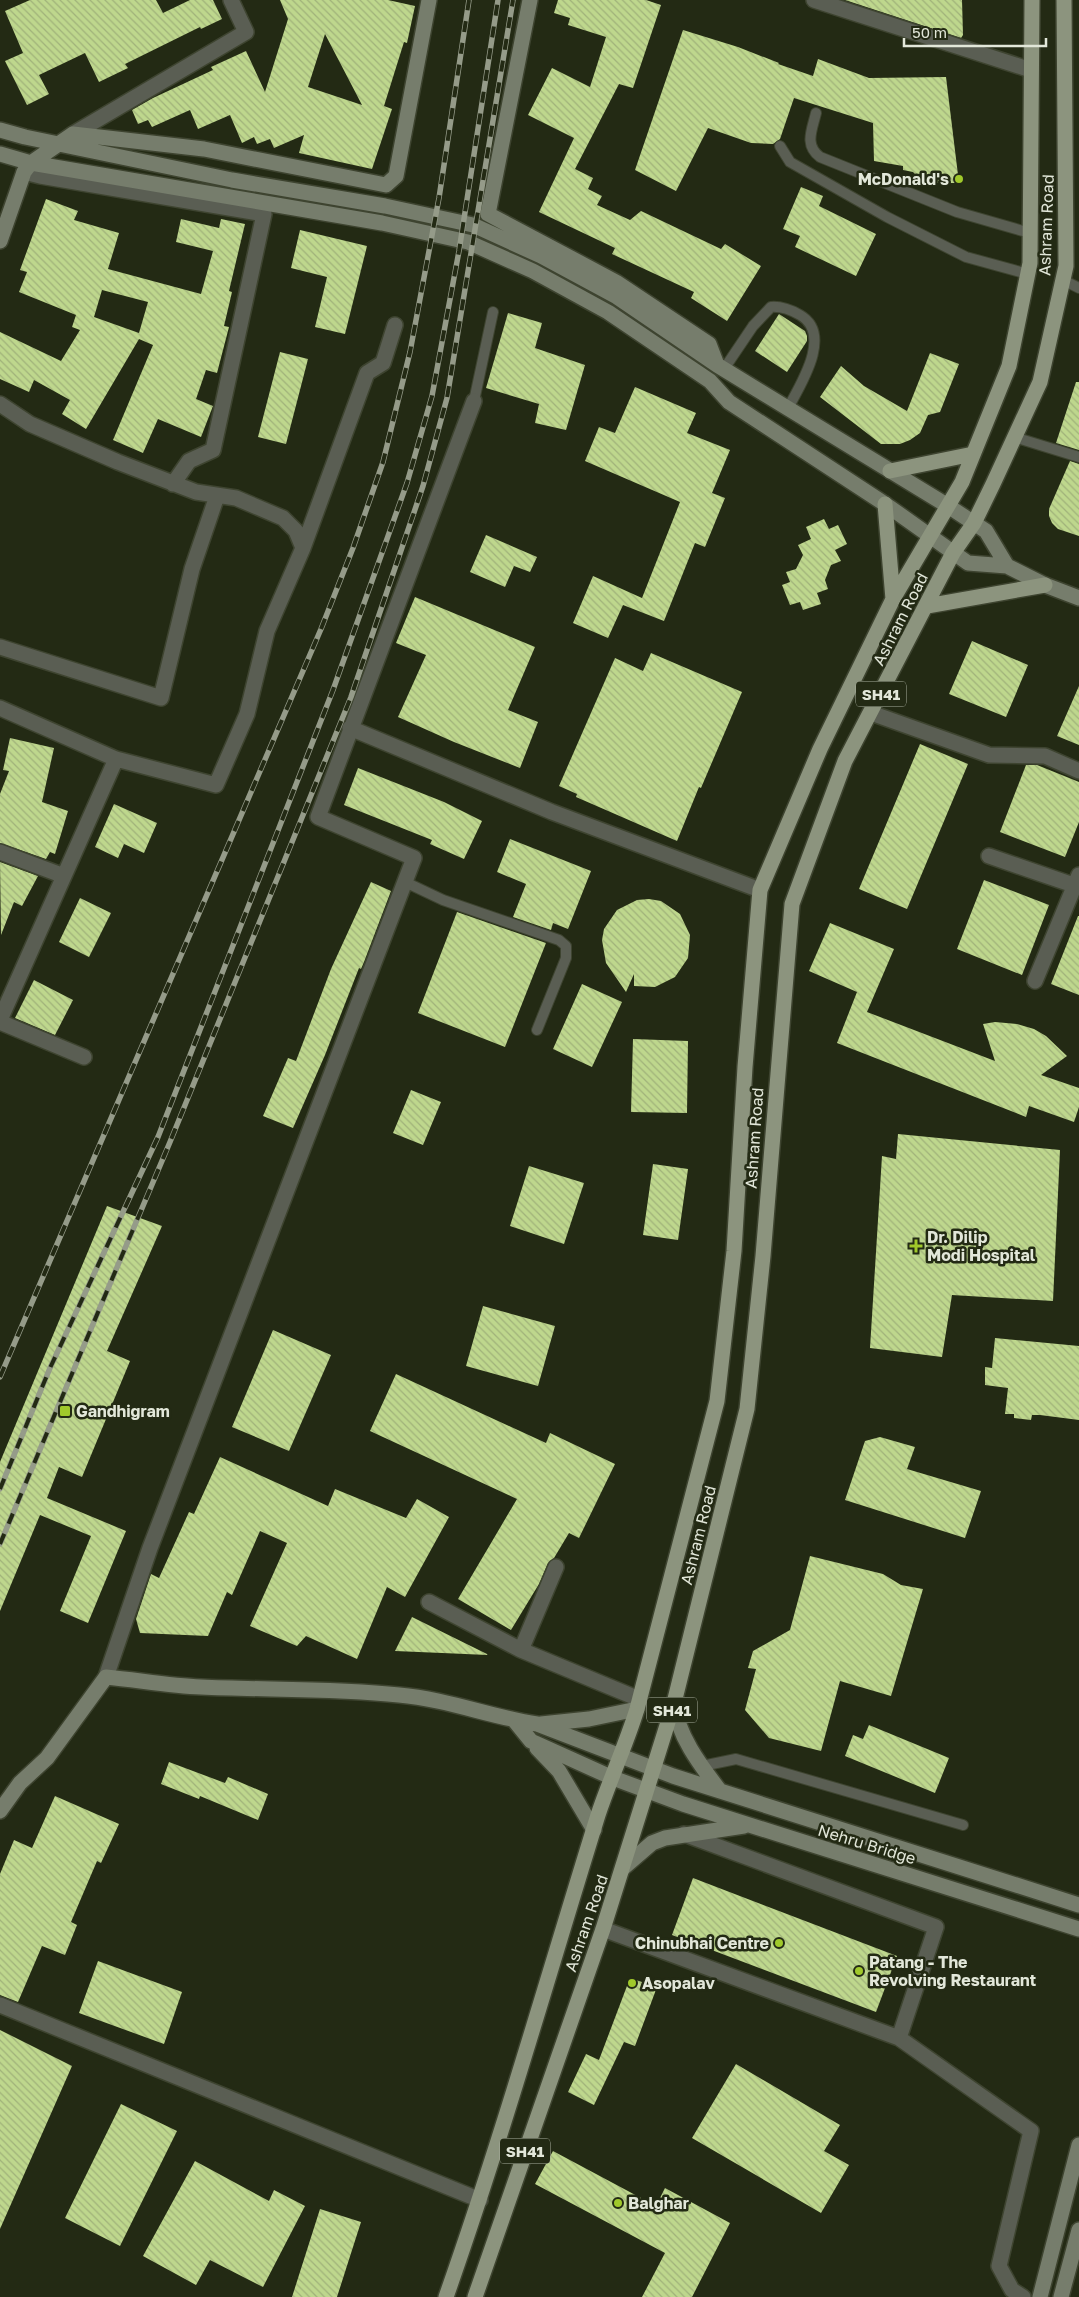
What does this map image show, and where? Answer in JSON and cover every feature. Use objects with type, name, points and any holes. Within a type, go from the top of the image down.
[{"type":"main road","name":"Ashram Road","points":[[446,2297],[480,2200],[594,1830],[638,1704],[717,1401],[734,1251],[745,1067],[760,890],[820,749],[893,599],[962,482],[1009,366],[1028,274],[1032,0]]},
{"type":"main road","name":"Ashram Road","points":[[475,2297],[603,1929],[654,1768],[674,1702],[747,1408],[763,1256],[792,904],[845,761],[953,553],[974,523],[1040,382],[1066,266],[1064,0]]},
{"type":"main road","points":[[890,471],[973,454]]},
{"type":"main road","points":[[885,504],[893,599]]},
{"type":"main road","points":[[927,606],[1045,585]]},
{"type":"street","points":[[0,241],[27,167],[72,134],[246,32],[231,0]]},
{"type":"street","points":[[72,134],[204,149],[386,185],[396,176],[429,0]]},
{"type":"street","points":[[530,0],[488,214],[616,282],[709,344],[721,367]]},
{"type":"street","points":[[814,0],[1031,70]]},
{"type":"street","points":[[0,130],[232,180],[385,206],[473,225],[541,256],[617,297],[721,367],[948,506],[986,531],[1007,566]]},
{"type":"street","points":[[0,154],[27,167],[40,176],[264,214],[213,450],[189,462],[173,484]]},
{"type":"street","points":[[27,167],[382,223],[468,242],[533,271],[608,312],[710,381],[729,402],[885,504],[968,563],[1007,566],[1045,585],[1079,598]]},
{"type":"street","points":[[0,708],[116,759],[216,785],[247,714],[267,631],[303,548],[367,373],[383,363],[395,325]]},
{"type":"street","points":[[0,1811],[20,1783],[47,1758],[106,1677],[154,1539],[414,858],[318,817],[474,401]]},
{"type":"street","points":[[0,404],[30,424],[173,484],[196,492],[236,498],[283,518],[296,531],[303,548]]},
{"type":"street","points":[[0,647],[161,698],[192,569],[217,496]]},
{"type":"street","points":[[871,713],[989,755],[1045,756],[1079,771]]},
{"type":"street","points":[[350,728],[552,812],[760,890]]},
{"type":"street","points":[[84,1057],[0,1021],[116,759]]},
{"type":"street","points":[[0,852],[64,876]]},
{"type":"street","points":[[989,856],[1078,882],[1035,981]]},
{"type":"street","points":[[521,1650],[556,1567]]},
{"type":"street","points":[[429,1602],[521,1650],[638,1704]]},
{"type":"street","points":[[106,1677],[199,1687],[327,1690],[402,1695],[537,1724],[589,1719],[638,1704]]},
{"type":"street","points":[[674,1702],[675,1718],[702,1766],[720,1791]]},
{"type":"street","points":[[514,1720],[559,1772],[594,1830]]},
{"type":"street","name":"Nehru Bridge","points":[[537,1724],[620,1756],[720,1791],[1079,1905]]},
{"type":"street","name":"Nehru Bridge","points":[[531,1741],[613,1778],[748,1825],[1079,1929]]},
{"type":"street","points":[[623,1868],[652,1843],[684,1834],[748,1825]]},
{"type":"street","points":[[684,1834],[936,1927],[899,2038]]},
{"type":"street","points":[[603,1929],[899,2038],[1031,2131],[999,2266],[1012,2290],[1023,2297]]},
{"type":"street","points":[[0,2005],[480,2200]]},
{"type":"street","points":[[1040,2297],[1079,2145]]},
{"type":"street","points":[[1061,2297],[1079,2230]]},
{"type":"lane","points":[[816,113],[809,140],[810,147],[820,157],[957,212],[1030,233]]},
{"type":"lane","points":[[780,146],[790,162],[887,217],[966,257],[1028,274]]},
{"type":"lane","points":[[1063,280],[1079,288]]},
{"type":"lane","points":[[721,367],[753,326],[771,307],[788,310],[806,319],[814,329],[814,352],[800,386],[788,408]]},
{"type":"lane","points":[[474,401],[493,312]]},
{"type":"lane","points":[[1014,437],[1079,457]]},
{"type":"lane","points":[[405,882],[443,900],[559,940],[566,946],[566,958],[537,1030]]},
{"type":"lane","points":[[702,1766],[736,1759],[963,1825]]},
{"type":"building","points":[[30,0],[156,0],[163,13],[190,0],[213,0],[222,19],[201,29],[200,27],[125,64],[128,68],[99,82],[85,53],[39,75],[49,94],[27,105],[5,61],[23,53],[5,11]]},
{"type":"building","points":[[280,0],[388,0],[415,6],[407,43],[404,42],[384,106],[392,109],[372,169],[299,153],[304,135],[274,148],[270,139],[257,144],[254,137],[242,143],[230,115],[198,129],[190,110],[152,127],[148,120],[138,124],[132,110],[213,70],[211,67],[246,51],[265,92],[288,19]],"holes":[[[325,34],[362,105],[308,87]]]},
{"type":"building","points":[[558,0],[646,0],[661,5],[633,88],[619,84],[575,169],[593,178],[588,189],[602,196],[597,205],[630,220],[641,211],[721,249],[725,244],[761,266],[727,321],[691,298],[694,292],[612,254],[615,248],[539,212],[574,138],[528,115],[552,68],[590,87],[606,37],[568,25],[570,18],[554,13]]},
{"type":"building","points":[[845,0],[962,0],[963,35],[961,38]]},
{"type":"building","points":[[683,30],[738,47],[813,76],[818,59],[869,78],[946,77],[959,183],[935,183],[918,177],[913,172],[903,170],[903,166],[874,161],[873,123],[794,98],[780,139],[773,144],[751,143],[708,128],[676,191],[635,170]]},
{"type":"building","points":[[801,187],[823,196],[819,206],[876,234],[856,276],[795,247],[800,236],[783,229]]},
{"type":"building","points":[[46,199],[78,211],[74,220],[119,233],[108,269],[201,294],[213,251],[176,242],[181,219],[219,228],[221,219],[245,224],[229,291],[232,292],[224,326],[229,327],[217,373],[206,370],[196,399],[213,406],[201,437],[158,419],[143,453],[113,440],[153,345],[139,339],[86,429],[62,414],[70,400],[34,380],[29,392],[0,379],[0,332],[61,361],[80,330],[72,327],[76,315],[19,292],[27,272],[20,270]],"holes":[[[102,290],[148,302],[139,333],[94,317]]]},
{"type":"building","points":[[300,230],[367,246],[345,334],[315,327],[327,277],[291,268]]},
{"type":"building","points":[[508,313],[542,323],[535,348],[585,365],[566,430],[535,423],[539,404],[486,388]]},
{"type":"building","points":[[779,314],[805,331],[807,336],[807,341],[787,372],[755,351]]},
{"type":"building","points":[[280,352],[308,359],[286,444],[258,437]]},
{"type":"building","points":[[930,353],[959,364],[940,412],[928,415],[920,433],[900,444],[881,444],[820,397],[841,366],[864,386],[907,411]]},
{"type":"building","points":[[1076,382],[1079,382],[1079,450],[1056,443]]},
{"type":"building","points":[[635,387],[696,413],[687,433],[730,450],[712,493],[725,498],[705,547],[695,543],[664,621],[623,605],[608,638],[573,623],[593,576],[642,598],[680,502],[585,461],[599,427],[615,433]]},
{"type":"building","points":[[1070,461],[1079,464],[1079,536],[1058,529],[1052,523],[1049,516],[1049,509]]},
{"type":"building","points":[[824,519],[829,529],[838,525],[847,544],[835,550],[841,561],[831,565],[825,580],[828,589],[817,593],[821,604],[803,610],[800,602],[790,605],[782,585],[790,582],[786,572],[796,569],[803,555],[798,545],[811,539],[806,527]]},
{"type":"building","points":[[486,535],[537,557],[530,572],[514,566],[505,587],[470,572]]},
{"type":"building","points":[[415,597],[535,647],[508,710],[538,722],[520,768],[398,717],[426,655],[396,643]]},
{"type":"building","points":[[972,641],[1028,665],[1006,717],[949,694]]},
{"type":"building","points":[[651,653],[742,692],[677,841],[576,797],[577,794],[559,786],[615,658],[643,671]]},
{"type":"building","points":[[1079,686],[1079,745],[1057,736]]},
{"type":"building","points":[[10,738],[54,748],[42,802],[68,811],[55,854],[50,852],[46,859],[0,843],[0,794],[9,771],[3,770]]},
{"type":"building","points":[[920,744],[968,764],[907,909],[859,889]]},
{"type":"building","points":[[1026,765],[1037,765],[1079,782],[1079,822],[1065,857],[1000,832]]},
{"type":"building","points":[[358,768],[444,802],[482,821],[464,859],[430,844],[432,840],[344,805]]},
{"type":"building","points":[[114,804],[157,823],[144,853],[124,844],[118,858],[95,847]]},
{"type":"building","points":[[510,839],[591,871],[568,929],[553,923],[551,930],[513,917],[526,884],[497,872]]},
{"type":"building","points":[[0,862],[38,876],[22,906],[14,902],[1,935]]},
{"type":"building","points":[[984,880],[1049,905],[1022,975],[957,949]]},
{"type":"building","points":[[371,882],[391,891],[364,962],[361,969],[359,968],[325,1055],[293,1128],[263,1116],[288,1058],[296,1061],[331,969]]},
{"type":"building","points":[[80,898],[111,913],[89,957],[59,942]]},
{"type":"building","points":[[637,900],[661,901],[680,914],[690,935],[688,958],[675,977],[655,987],[634,986],[634,974],[626,992],[606,963],[602,940],[604,929],[617,910]]},
{"type":"building","points":[[457,912],[546,943],[505,1047],[418,1013]]},
{"type":"building","points":[[1079,916],[1079,995],[1051,984]]},
{"type":"building","points":[[830,923],[894,949],[867,1012],[995,1061],[983,1024],[995,1022],[1017,1024],[1034,1029],[1046,1036],[1067,1056],[1041,1075],[1079,1088],[1079,1107],[1074,1122],[1029,1106],[1026,1117],[837,1043],[857,992],[809,971]]},
{"type":"building","points":[[34,980],[73,1000],[55,1035],[15,1018]]},
{"type":"building","points":[[582,984],[622,1002],[592,1067],[553,1049]]},
{"type":"building","points":[[633,1039],[688,1041],[687,1113],[631,1112]]},
{"type":"building","points":[[411,1090],[441,1102],[423,1145],[393,1133]]},
{"type":"building","points":[[898,1134],[1060,1150],[1053,1301],[952,1295],[942,1357],[870,1348],[882,1156],[896,1159]]},
{"type":"building","points":[[653,1164],[688,1169],[678,1240],[643,1235]]},
{"type":"building","points":[[529,1166],[584,1183],[564,1244],[510,1226]]},
{"type":"building","name":"Gandhigram","points":[[107,1206],[162,1226],[107,1351],[130,1361],[82,1477],[59,1467],[47,1498],[126,1531],[88,1623],[60,1611],[91,1536],[40,1515],[0,1611],[0,1462]]},
{"type":"building","points":[[483,1306],[555,1326],[538,1386],[466,1366]]},
{"type":"building","points":[[273,1330],[331,1355],[289,1451],[232,1427]]},
{"type":"building","points":[[995,1338],[1079,1346],[1079,1420],[1032,1415],[1031,1420],[1014,1418],[1014,1414],[1005,1414],[1008,1388],[985,1385],[985,1367],[992,1368]]},
{"type":"building","points":[[396,1374],[546,1443],[550,1433],[615,1464],[579,1538],[569,1533],[554,1558],[548,1563],[539,1584],[511,1630],[458,1599],[517,1499],[370,1431]]},
{"type":"building","points":[[880,1437],[915,1447],[907,1469],[981,1491],[965,1538],[845,1500],[865,1441]]},
{"type":"building","points":[[220,1457],[328,1506],[335,1489],[406,1518],[417,1499],[449,1517],[405,1597],[387,1587],[357,1659],[306,1636],[297,1646],[250,1626],[287,1543],[260,1531],[232,1595],[227,1592],[208,1636],[140,1633],[136,1619],[151,1574],[159,1578],[189,1512],[194,1514]]},
{"type":"building","points":[[810,1556],[883,1574],[901,1585],[923,1589],[891,1696],[840,1681],[821,1751],[769,1738],[745,1710],[756,1669],[748,1668],[753,1651],[790,1630]]},
{"type":"building","points":[[412,1617],[489,1655],[395,1651]]},
{"type":"building","points":[[869,1725],[949,1758],[935,1793],[845,1756],[853,1735],[863,1739]]},
{"type":"building","points":[[169,1762],[225,1783],[228,1777],[268,1794],[258,1820],[200,1796],[199,1799],[161,1784]]},
{"type":"building","points":[[55,1796],[119,1824],[101,1863],[97,1861],[71,1922],[77,1925],[65,1955],[42,1946],[18,2002],[0,1995],[0,1874],[14,1840],[32,1848]]},
{"type":"building","name":"Chinubhai Centre","points":[[693,1878],[897,1956],[876,2012],[672,1935]]},
{"type":"building","points":[[98,1961],[182,1992],[164,2044],[79,2013]]},
{"type":"building","points":[[630,1978],[657,1987],[635,2046],[624,2042],[594,2105],[568,2092],[586,2054],[599,2060]]},
{"type":"building","points":[[0,2030],[72,2066],[0,2229]]},
{"type":"building","points":[[736,2064],[840,2125],[824,2151],[849,2165],[821,2213],[692,2138]]},
{"type":"building","points":[[121,2104],[177,2131],[120,2246],[65,2218]]},
{"type":"building","points":[[553,2151],[656,2206],[665,2188],[730,2223],[692,2297],[642,2297],[665,2253],[535,2184]]},
{"type":"building","points":[[195,2161],[269,2201],[274,2190],[305,2206],[263,2287],[210,2260],[196,2285],[143,2256]]},
{"type":"building","points":[[320,2209],[361,2222],[337,2297],[292,2297]]},
{"type":"railway","points":[[0,1377],[321,629],[353,548],[383,462],[410,352],[439,198],[469,0]]},
{"type":"railway","points":[[0,1489],[50,1368],[158,1137],[333,690],[407,483],[432,396],[459,251],[498,0]]},
{"type":"railway","points":[[0,1544],[170,1142],[351,697],[423,486],[447,398],[513,0]]},
{"type":"place","name":"McDonald's","points":[[959,179]]},
{"type":"place","name":"Dr. Dilip Modi Hospital","points":[[916,1246]]},
{"type":"place","name":"Gandhigram","points":[[65,1411]]},
{"type":"place","name":"Chinubhai Centre","points":[[779,1943]]},
{"type":"place","name":"Patang - The Revolving Restaurant","points":[[859,1971]]},
{"type":"place","name":"Asopalav","points":[[632,1983]]},
{"type":"place","name":"Balghar","points":[[618,2203]]}]
